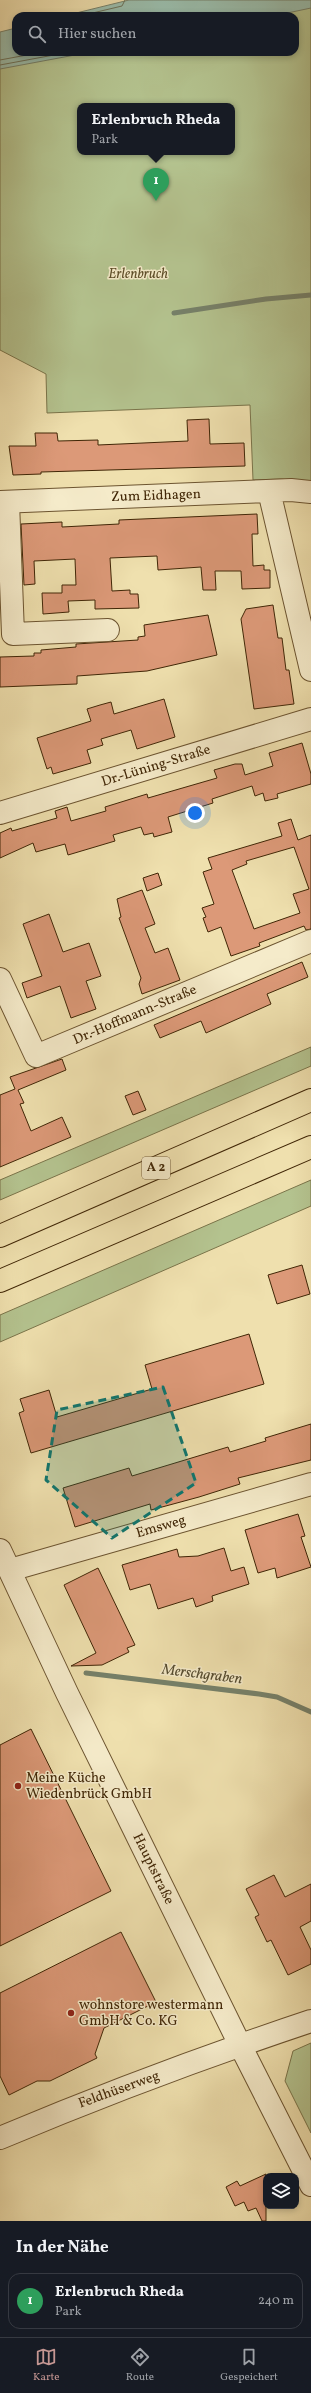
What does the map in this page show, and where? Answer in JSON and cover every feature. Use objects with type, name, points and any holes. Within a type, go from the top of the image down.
[{"type":"highway","name":"A 2","points":[[0,1236],[311,1100]]},
{"type":"highway","points":[[0,1281],[311,1147]]},
{"type":"street","name":"Zum Eidhagen","points":[[4,502],[291,490],[311,492]]},
{"type":"street","points":[[269,491],[311,670]]},
{"type":"street","points":[[4,502],[13,634],[108,630]]},
{"type":"street","name":"Dr.-Lüning-Straße","points":[[0,813],[311,719]]},
{"type":"street","name":"Dr.-Hoffmann-Straße","points":[[0,979],[36,1056],[311,941]]},
{"type":"street","name":"Emsweg","points":[[10,1570],[311,1484]]},
{"type":"street","name":"Hauptstraße","points":[[0,1550],[67,1693],[311,2185]]},
{"type":"street","name":"Feldhüserweg","points":[[0,2138],[79,2104],[240,2044],[311,2021]]},
{"type":"highlighted area","points":[[163,1387],[196,1483],[112,1538],[46,1480],[57,1410]]},
{"type":"green space","name":"Erlenbruch","points":[[311,0],[311,483],[281,479],[253,480],[250,405],[47,413],[46,374],[0,350],[0,46],[12,50],[12,56],[299,56],[299,12],[187,12]]},
{"type":"green space","points":[[311,1047],[311,1066],[0,1200],[0,1180]]},
{"type":"green space","points":[[311,1180],[311,1206],[0,1342],[0,1315]]},
{"type":"green space","points":[[311,2043],[311,2133],[285,2081],[293,2051]]},
{"type":"water","points":[[129,0],[311,0],[311,8],[292,12],[80,12]]},
{"type":"water","points":[[12,29],[12,56],[70,56],[0,69],[0,32]]},
{"type":"building","points":[[209,419],[210,444],[244,443],[245,466],[41,472],[41,474],[13,475],[9,446],[36,446],[35,433],[57,433],[58,441],[98,440],[98,445],[188,441],[187,420]]},
{"type":"building","points":[[257,514],[258,534],[252,534],[253,566],[264,565],[264,570],[270,570],[270,588],[242,589],[241,571],[215,571],[216,590],[203,590],[201,567],[158,570],[157,556],[110,558],[112,591],[130,590],[130,594],[138,594],[139,608],[95,609],[95,600],[68,601],[69,612],[43,614],[42,593],[62,593],[62,585],[76,585],[75,559],[34,561],[35,584],[24,585],[21,524],[62,522],[62,527],[119,524],[119,520]]},
{"type":"building","points":[[273,605],[278,638],[282,638],[286,670],[289,670],[294,704],[254,709],[241,619],[246,609]]},
{"type":"building","points":[[208,615],[217,655],[147,671],[77,676],[77,684],[0,687],[0,657],[34,656],[34,653],[41,653],[41,650],[76,647],[76,644],[138,640],[138,637],[145,636],[144,625]]},
{"type":"building","points":[[164,699],[175,737],[137,749],[131,730],[101,739],[103,745],[87,750],[91,763],[53,774],[51,767],[47,769],[37,738],[91,721],[87,709],[100,705],[111,702],[114,714]]},
{"type":"building","points":[[302,743],[311,774],[311,784],[277,794],[278,798],[265,801],[263,793],[255,796],[252,786],[212,799],[213,803],[168,817],[172,832],[154,837],[153,833],[144,835],[141,827],[113,835],[115,841],[68,855],[65,844],[36,852],[33,843],[0,858],[0,833],[11,828],[12,831],[57,818],[55,811],[67,807],[71,821],[106,811],[105,807],[147,794],[148,798],[217,778],[214,770],[235,764],[242,764],[245,775],[273,766],[269,753]]},
{"type":"building","points":[[291,819],[298,840],[311,835],[311,929],[306,930],[304,926],[259,943],[260,946],[231,956],[221,927],[208,932],[203,918],[206,917],[202,908],[214,904],[203,872],[212,869],[208,858],[282,836],[278,823]],"holes":[[[294,847],[309,889],[293,894],[300,913],[254,929],[232,870],[247,864],[246,861]]]},
{"type":"building","points":[[158,873],[162,885],[147,891],[143,878]]},
{"type":"building","points":[[142,890],[155,924],[145,928],[155,953],[168,948],[180,980],[142,994],[139,984],[141,978],[119,918],[121,917],[117,899]]},
{"type":"building","points":[[49,914],[63,952],[89,943],[101,976],[86,981],[96,1009],[71,1018],[60,986],[27,998],[22,983],[42,976],[23,924]]},
{"type":"building","points":[[302,962],[308,977],[267,994],[271,1004],[206,1033],[201,1021],[160,1038],[154,1025]]},
{"type":"building","points":[[62,1059],[66,1070],[18,1090],[24,1103],[20,1104],[31,1131],[62,1117],[71,1137],[0,1167],[0,1095],[15,1089],[10,1077]]},
{"type":"building","points":[[138,1091],[146,1110],[133,1115],[125,1096]]},
{"type":"building","points":[[302,1265],[310,1294],[277,1304],[268,1275]]},
{"type":"building","points":[[249,1334],[264,1384],[31,1453],[19,1413],[24,1411],[20,1399],[49,1390],[57,1417],[152,1389],[145,1365]]},
{"type":"building","points":[[311,1424],[311,1460],[238,1478],[240,1484],[199,1497],[151,1510],[150,1504],[75,1527],[63,1488],[129,1468],[132,1476],[228,1447],[230,1452],[266,1441],[265,1438]]},
{"type":"building","points":[[298,1514],[305,1536],[301,1537],[311,1567],[277,1578],[275,1568],[258,1573],[245,1530]]},
{"type":"building","points":[[224,1548],[231,1571],[244,1567],[249,1584],[212,1596],[213,1601],[196,1607],[193,1598],[158,1609],[150,1584],[130,1590],[122,1565],[177,1549],[179,1557],[198,1556]]},
{"type":"building","points":[[98,1568],[135,1645],[127,1648],[129,1652],[102,1665],[71,1666],[96,1653],[64,1585]]},
{"type":"building","points":[[31,1729],[111,1891],[0,1946],[0,1745]]},
{"type":"building","points":[[274,1875],[285,1897],[311,1884],[311,1921],[300,1927],[311,1950],[311,1964],[288,1975],[271,1940],[267,1942],[255,1917],[259,1915],[246,1889]]},
{"type":"building","name":"wohnstore westermann GmbH & Co. KG","points":[[121,1932],[156,2002],[104,2028],[95,2054],[97,2058],[50,2081],[37,2081],[9,2095],[0,2076],[0,1993]]},
{"type":"building","points":[[263,2175],[263,2209],[266,2209],[266,2221],[262,2221],[256,2208],[248,2211],[244,2202],[235,2206],[226,2187],[237,2181],[240,2186]]},
{"type":"waterway","points":[[174,313],[266,299],[311,295]]},
{"type":"waterway","name":"Merschgraben","points":[[86,1673],[277,1697],[311,1712]]},
{"type":"place","name":"Erlenbruch Rheda","points":[[156,201]]},
{"type":"place","name":"Meine Küche Wiedenbrück GmbH","points":[[18,1786]]},
{"type":"place","name":"wohnstore westermann GmbH & Co. KG","points":[[71,2013]]}]
